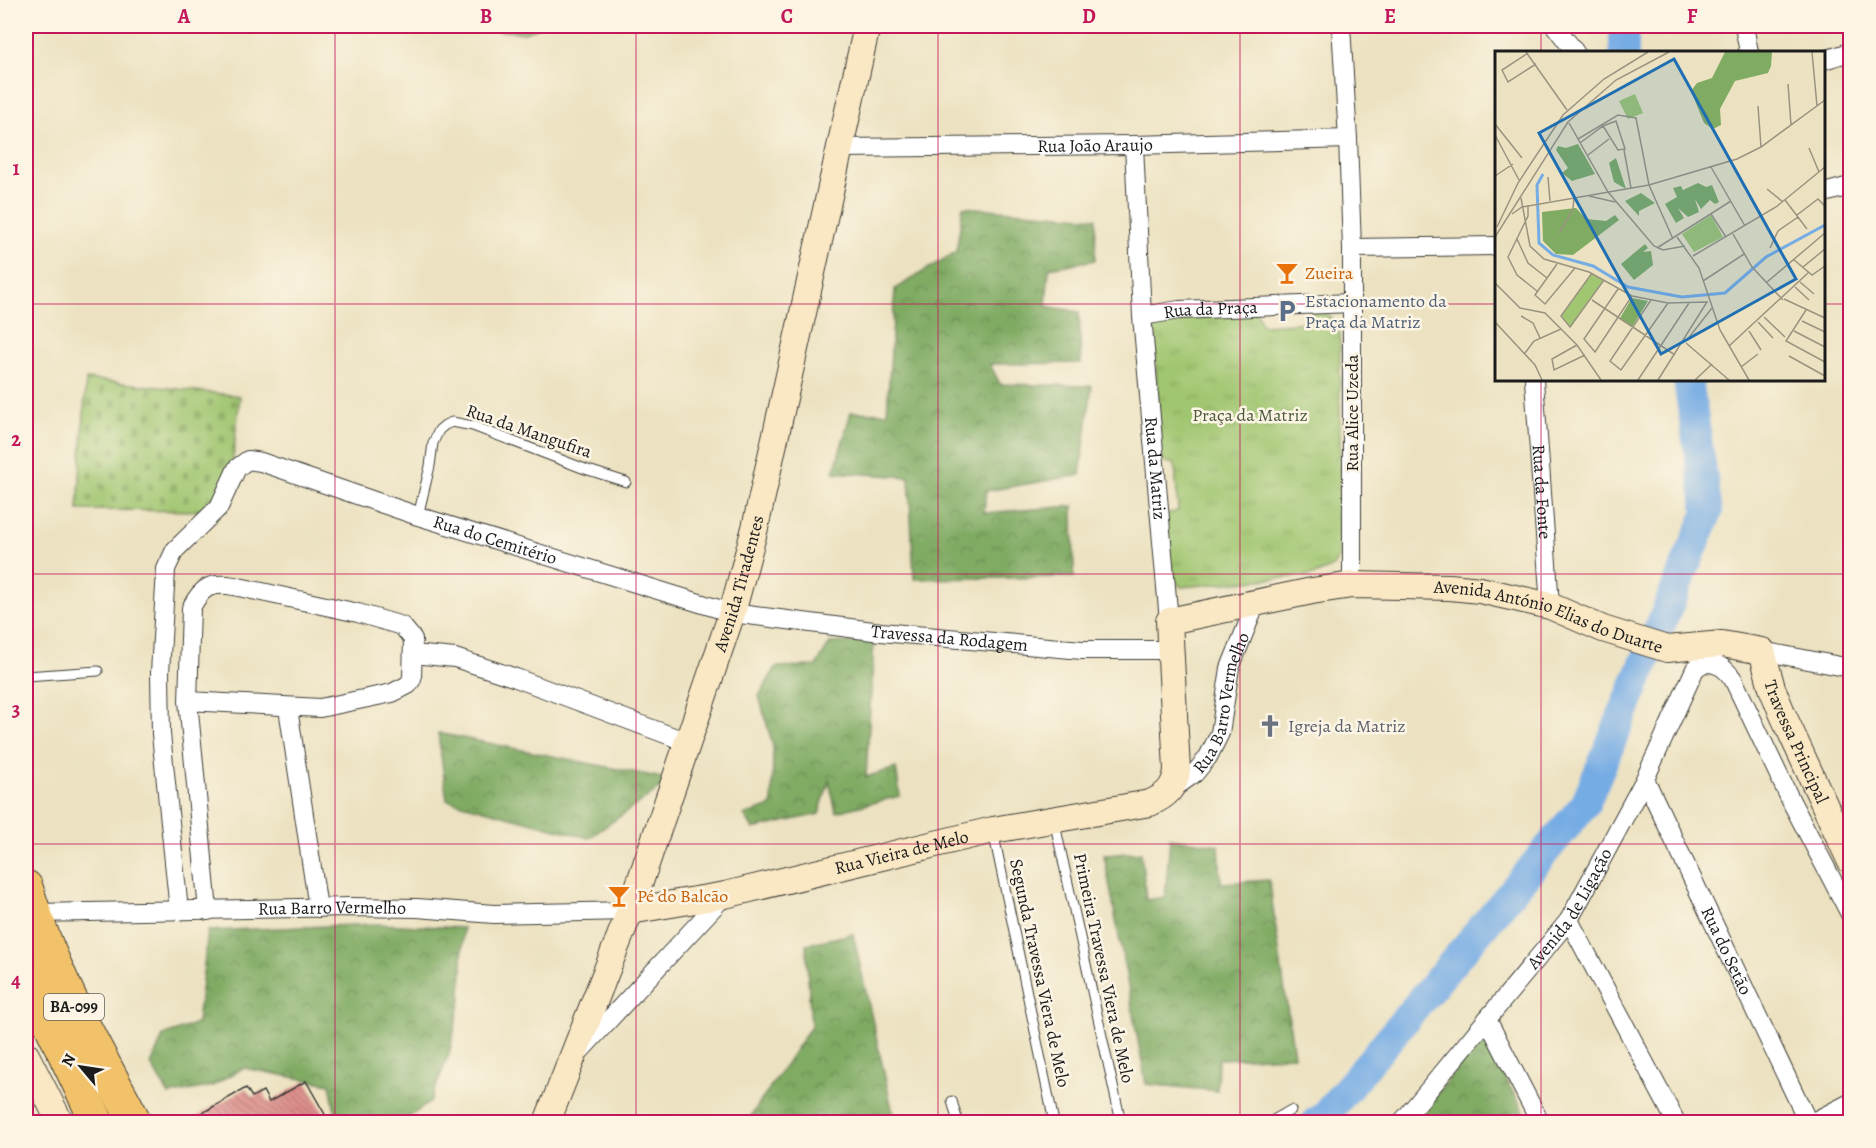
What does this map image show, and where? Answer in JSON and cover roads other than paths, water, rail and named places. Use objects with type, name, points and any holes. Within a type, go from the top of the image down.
[{"type":"highway","name":"BA-099","points":[[30,900],[70,1000],[135,1122]]},
{"type":"highway","name":"BA-099","points":[[26,973],[97,1122]]},
{"type":"street","name":"Avenida Tiradentes","points":[[547,1122],[630,911],[732,613],[755,528],[867,26]]},
{"type":"street","name":"Rua Alice Uzeda","points":[[1341,26],[1352,248],[1352,585]]},
{"type":"street","points":[[1555,26],[1574,51]]},
{"type":"street","points":[[1744,26],[1749,51]]},
{"type":"street","points":[[1825,60],[1851,52]]},
{"type":"street","name":"Rua João Araujo","points":[[840,148],[1134,145],[1348,139]]},
{"type":"street","name":"Rua da Matriz","points":[[1134,145],[1142,316],[1168,621],[1177,770],[1176,780],[1171,790]]},
{"type":"street","points":[[1825,193],[1851,186]]},
{"type":"street","points":[[1352,248],[1495,246]]},
{"type":"street","name":"Rua da Praça","points":[[1142,316],[1179,310],[1352,303]]},
{"type":"street","name":"Rua da Fonte","points":[[1534,381],[1550,606]]},
{"type":"street","name":"Rua do Cemitério","points":[[179,911],[161,735],[160,673],[166,569],[175,550],[219,507],[240,465],[248,460],[261,462],[418,516],[732,613]]},
{"type":"street","points":[[188,700],[288,708],[320,708],[392,693],[408,686],[412,679],[413,639],[402,626],[358,613],[220,584],[207,587],[196,598],[191,608],[188,700],[208,910]]},
{"type":"street","points":[[1168,621],[1352,585]]},
{"type":"street","name":"Avenida António Elias do Duarte","points":[[1352,585],[1480,590],[1550,606],[1634,640],[1663,648],[1722,644],[1851,668]]},
{"type":"street","name":"Rua Barro Vermelho","points":[[1171,790],[1195,773],[1208,757],[1220,733],[1230,668],[1256,603]]},
{"type":"street","name":"Travessa da Rodagem","points":[[732,613],[881,632],[1082,650],[1169,650]]},
{"type":"street","name":"Travessa Principal","points":[[1762,651],[1772,688],[1783,715],[1851,860]]},
{"type":"street","points":[[413,654],[455,658],[496,671],[687,742]]},
{"type":"street","name":"Avenida de Ligação","points":[[1401,1122],[1569,920],[1645,779],[1695,669],[1703,663],[1713,662],[1726,668],[1792,803],[1851,914]]},
{"type":"street","points":[[288,708],[318,908]]},
{"type":"street","name":"Rua do Setão","points":[[1645,779],[1808,1122]]},
{"type":"street","name":"Rua Vieira de Melo","points":[[630,911],[725,895],[993,830],[1150,802],[1166,795],[1171,790]]},
{"type":"street","points":[[570,1061],[725,895]]},
{"type":"street","name":"Rua Barro Vermelho","points":[[30,900],[179,911],[318,908],[417,908],[494,914],[630,911]]},
{"type":"street","points":[[1569,920],[1676,1122]]},
{"type":"street","points":[[1487,1019],[1540,1122]]},
{"type":"street","points":[[26,1055],[33,1083],[60,1122]]},
{"type":"street","points":[[1813,1122],[1851,1103]]},
{"type":"lane","name":"Rua da Mangufira","points":[[418,516],[433,443],[438,430],[452,422],[473,426],[585,469],[626,482]]},
{"type":"lane","points":[[26,676],[99,671]]},
{"type":"lane","name":"Primeira Travessa Viera de Melo","points":[[1054,820],[1121,1122]]},
{"type":"lane","name":"Segunda Travessa Viera de Melo","points":[[993,830],[1054,1122]]},
{"type":"lane","points":[[952,1101],[958,1122]]},
{"type":"lane","points":[[1270,1122],[1292,1110]]},
{"type":"waterway","points":[[1624,26],[1624,51]]},
{"type":"waterway","points":[[1316,1122],[1322,1119],[1585,804],[1708,512],[1688,381]]},
{"type":"place","name":"Zueira","points":[[1287,273]]},
{"type":"place","name":"Estacionamento da Praça da Matriz","points":[[1287,311]]},
{"type":"place","name":"Igreja da Matriz","points":[[1270,726]]},
{"type":"place","name":"Pé do Balcão","points":[[619,896]]},
{"type":"park label","name":"Praça da Matriz","points":[[1250,415]]}]
